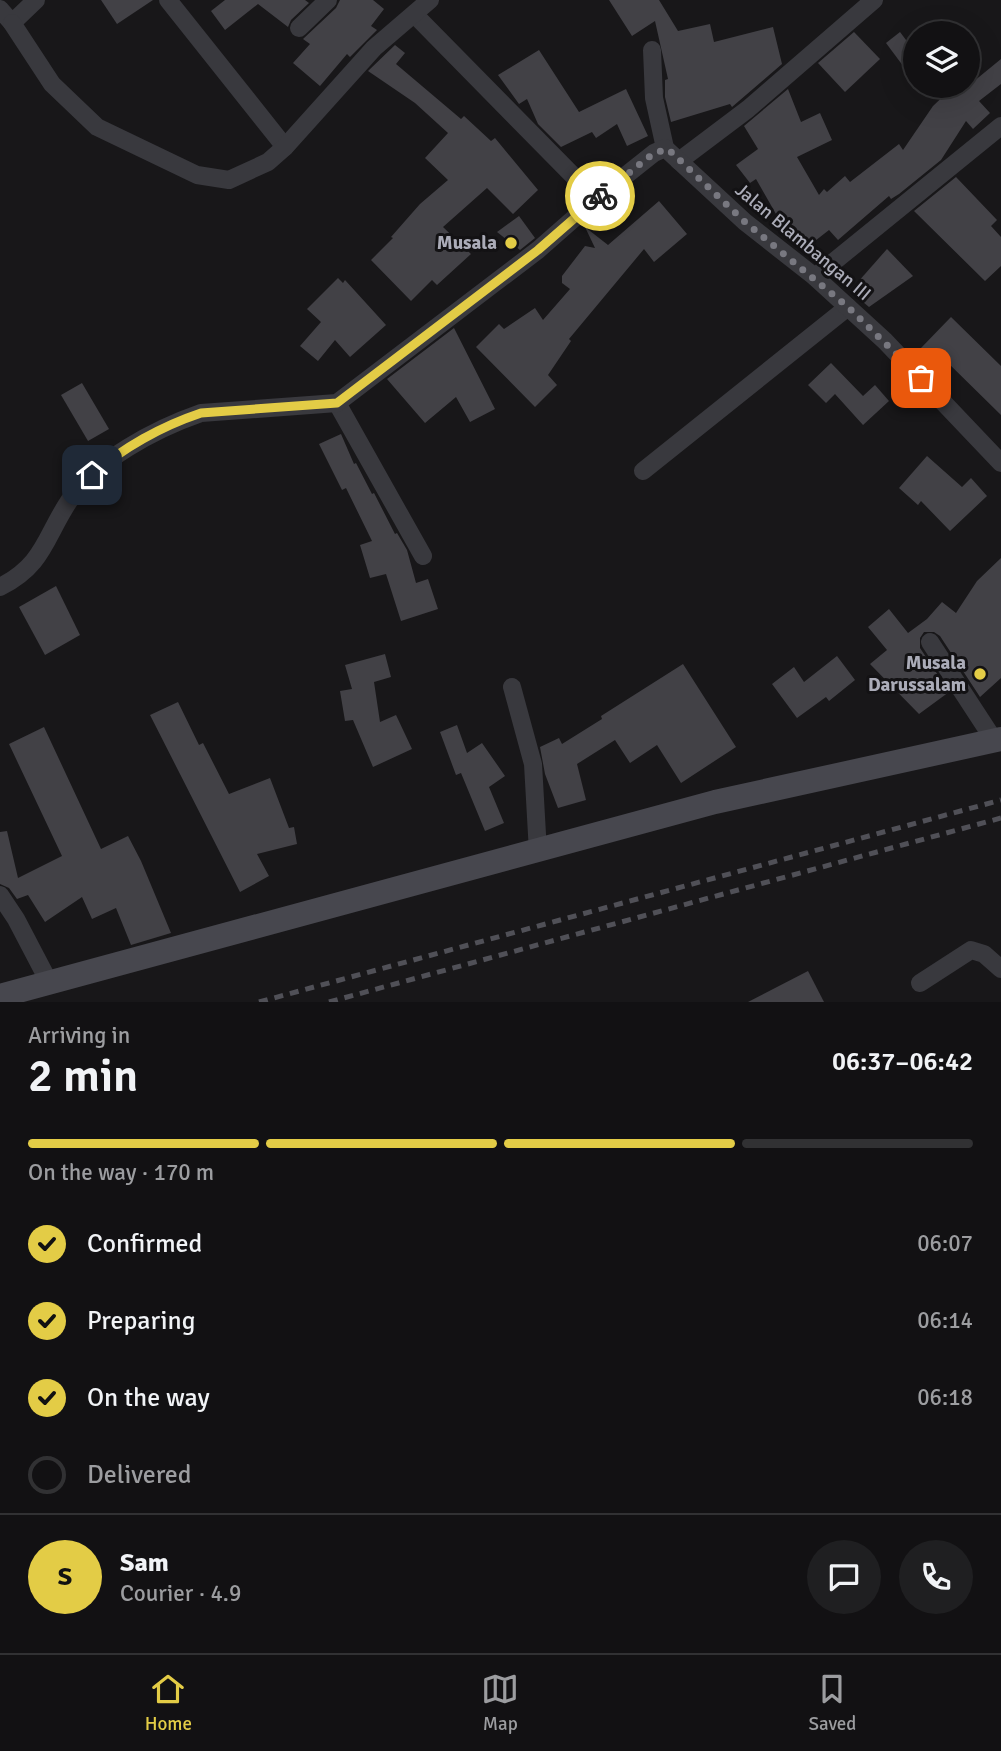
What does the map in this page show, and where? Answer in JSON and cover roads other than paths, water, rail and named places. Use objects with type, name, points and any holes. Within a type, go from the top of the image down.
[{"type":"street","points":[[12,23],[36,0]]},
{"type":"street","points":[[168,0],[285,147]]},
{"type":"street","points":[[299,28],[328,0]]},
{"type":"street","points":[[0,9],[52,84],[97,127],[197,175],[229,180],[268,162],[285,147],[374,48],[430,0]]},
{"type":"street","points":[[679,162],[748,109],[874,0]]},
{"type":"street","points":[[415,15],[596,199]]},
{"type":"street","points":[[0,587],[31,565],[52,535],[70,499],[111,457],[201,413],[337,403],[538,250],[654,153],[666,148],[654,98],[652,50]]},
{"type":"street","points":[[815,277],[1001,125]]},
{"type":"street","name":"Jalan Blambangan III","points":[[666,148],[745,222],[815,277],[885,341],[1001,463]]},
{"type":"street","points":[[643,471],[848,307]]},
{"type":"street","points":[[337,403],[423,555]]},
{"type":"street","points":[[0,996],[715,803],[997,739],[930,642]]},
{"type":"street","points":[[512,687],[533,764],[538,852]]},
{"type":"street","points":[[0,895],[16,919],[50,984]]},
{"type":"street","points":[[920,983],[971,950],[984,954],[1001,969]]},
{"type":"railway","points":[[259,1002],[1001,800]]},
{"type":"railway","points":[[329,1002],[1001,818]]},
{"type":"place","name":"Musala","points":[[511,243]]},
{"type":"place","name":"Musala Darussalam","points":[[980,674]]}]
